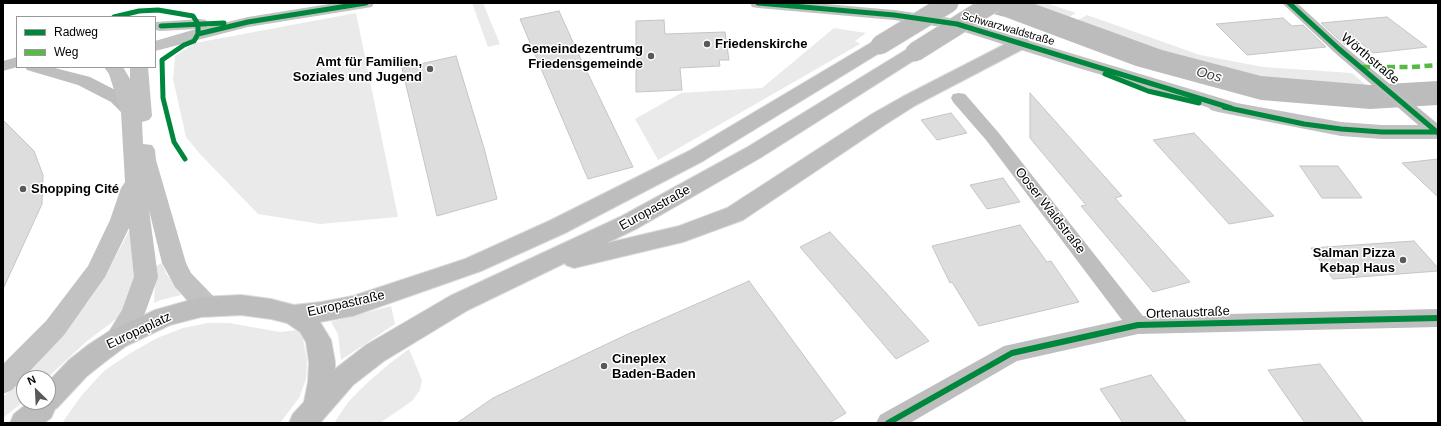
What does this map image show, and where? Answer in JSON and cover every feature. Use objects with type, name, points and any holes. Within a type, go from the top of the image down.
[{"type":"main road","name":"Europastraße","points":[[294,315],[353,306],[395,293],[473,265],[557,228],[696,156],[949,3]]},
{"type":"main road","name":"Europastraße","points":[[309,415],[344,377],[388,344],[460,303],[630,222],[705,181],[753,153],[993,3]]},
{"type":"main road","points":[[534,268],[683,234],[735,214],[885,115],[1021,43]]},
{"type":"main road","name":"Europaplatz","points":[[39,412],[78,368],[96,352],[117,339],[164,317],[208,307],[241,305],[271,308],[294,315],[309,325],[318,340],[322,362],[321,382],[309,415]]},
{"type":"street","points":[[156,46],[248,22],[366,3]]},
{"type":"street","name":"Schwarzwaldstraße","points":[[758,3],[887,14],[957,24],[1084,64],[1115,79],[1148,91],[1178,99],[1231,108],[1274,118],[1341,129],[1382,132],[1438,132]]},
{"type":"street","name":"Wörthstraße","points":[[1289,3],[1438,132]]},
{"type":"street","points":[[158,24],[248,22]]},
{"type":"street","points":[[156,46],[165,34],[164,28],[158,24]]},
{"type":"street","points":[[3,66],[16,62]]},
{"type":"street","points":[[3,66],[16,66]]},
{"type":"street","points":[[36,68],[84,81],[117,98],[131,112]]},
{"type":"street","points":[[114,68],[118,72],[131,112],[138,214],[146,277],[132,313],[117,339]]},
{"type":"street","points":[[139,68],[138,83],[146,160],[174,262],[183,280],[208,307]]},
{"type":"street","name":"Ooser Waldstraße","points":[[959,98],[992,136],[1138,325]]},
{"type":"street","points":[[3,382],[55,328],[97,270],[121,220],[136,176]]},
{"type":"street","name":"Ortenaustraße","points":[[888,423],[1012,353],[1138,325],[1438,318]]},
{"type":"shaded area","points":[[472,3],[483,3],[500,44],[488,47]]},
{"type":"shaded area","points":[[1020,3],[1046,3],[1076,13],[1065,19]]},
{"type":"shaded area","points":[[356,13],[398,217],[320,224],[258,214],[200,154],[186,137],[173,79],[175,56],[195,43]]},
{"type":"shaded area","points":[[1087,15],[1200,55],[1263,67],[1352,73],[1368,87],[1305,84],[1247,78],[1202,68],[1075,22]]},
{"type":"shaded area","points":[[834,28],[866,33],[855,41],[860,44],[658,160],[635,119],[681,93],[762,88]]},
{"type":"shaded area","points":[[134,229],[135,288],[119,317],[87,341],[56,370],[31,370],[86,304],[103,280],[129,231]]},
{"type":"shaded area","points":[[162,263],[166,273],[181,295],[154,303],[156,266]]},
{"type":"shaded area","points":[[391,306],[395,324],[341,360],[338,334],[331,322]]},
{"type":"shaded area","points":[[207,323],[229,323],[280,332],[298,330],[303,339],[307,359],[306,379],[299,398],[280,423],[62,423],[81,396],[104,371],[129,354],[157,338],[183,328]]},
{"type":"shaded area","points":[[409,349],[422,380],[420,390],[412,401],[380,423],[334,423],[349,401],[366,384]]},
{"type":"shaded area","points":[[16,384],[16,407],[3,418],[3,397]]},
{"type":"building","points":[[559,11],[633,167],[588,179],[520,19]]},
{"type":"building","points":[[1387,17],[1427,47],[1373,53],[1361,43],[1345,45],[1321,23]]},
{"type":"building","points":[[1283,18],[1292,26],[1303,25],[1326,47],[1247,55],[1216,24]]},
{"type":"building","name":"Gemeindezentrumg Friedensgemeinde","points":[[664,20],[665,34],[725,32],[729,60],[719,60],[720,66],[680,68],[682,90],[636,92],[636,21]]},
{"type":"building","points":[[456,56],[484,148],[497,199],[437,216],[402,68]]},
{"type":"building","points":[[1030,93],[1122,196],[1115,198],[1190,282],[1153,292],[1081,206],[1086,205],[1030,138]]},
{"type":"building","points":[[951,113],[967,133],[937,140],[921,120]]},
{"type":"building","name":"Shopping Cité","points":[[3,120],[34,151],[43,175],[42,204],[3,289]]},
{"type":"building","points":[[1194,133],[1274,216],[1229,224],[1153,140]]},
{"type":"building","points":[[1438,159],[1438,197],[1402,163]]},
{"type":"building","points":[[1300,166],[1338,166],[1362,198],[1322,198]]},
{"type":"building","points":[[1003,178],[1020,202],[987,209],[970,185]]},
{"type":"building","points":[[1020,225],[1047,262],[1051,261],[1079,302],[979,326],[952,282],[950,283],[932,246]]},
{"type":"building","points":[[830,232],[929,341],[896,359],[800,247]]},
{"type":"building","points":[[1414,241],[1438,268],[1438,271],[1333,279],[1311,248]]},
{"type":"building","points":[[749,281],[846,413],[829,423],[457,423],[493,398],[628,334]]},
{"type":"building","points":[[1320,364],[1364,423],[1305,423],[1268,370]]},
{"type":"building","points":[[1151,375],[1187,423],[1123,423],[1100,389]]},
{"type":"waterway","name":"Oos","points":[[990,3],[1016,9],[1149,58],[1261,88],[1370,97],[1438,93]]},
{"type":"marked path","points":[[1362,67],[1412,67],[1438,65]]},
{"type":"cycle path","points":[[198,34],[248,22],[366,3]]},
{"type":"cycle path","points":[[758,3],[894,15],[957,24],[1231,108]]},
{"type":"cycle path","points":[[1289,3],[1339,49],[1438,133]]},
{"type":"cycle path","points":[[118,16],[139,11],[158,10],[193,16],[198,24],[198,34],[194,41],[184,45],[162,60],[163,98],[174,142],[185,159]]},
{"type":"cycle path","points":[[161,26],[224,23]]},
{"type":"cycle path","points":[[1105,74],[1148,91],[1199,103]]},
{"type":"cycle path","points":[[1224,107],[1304,124],[1341,129],[1382,132],[1438,132]]},
{"type":"cycle path","points":[[888,423],[1012,353],[1138,325],[1438,318]]},
{"type":"place","name":"Friedenskirche","points":[[707,44]]},
{"type":"place","name":"Gemeindezentrumg Friedensgemeinde","points":[[651,56]]},
{"type":"place","name":"Amt für Familien, Soziales und Jugend","points":[[430,69]]},
{"type":"place","name":"Shopping Cité","points":[[23,189]]},
{"type":"place","name":"Salman Pizza Kebap Haus","points":[[1403,260]]},
{"type":"place","name":"Cineplex Baden-Baden","points":[[604,366]]}]
